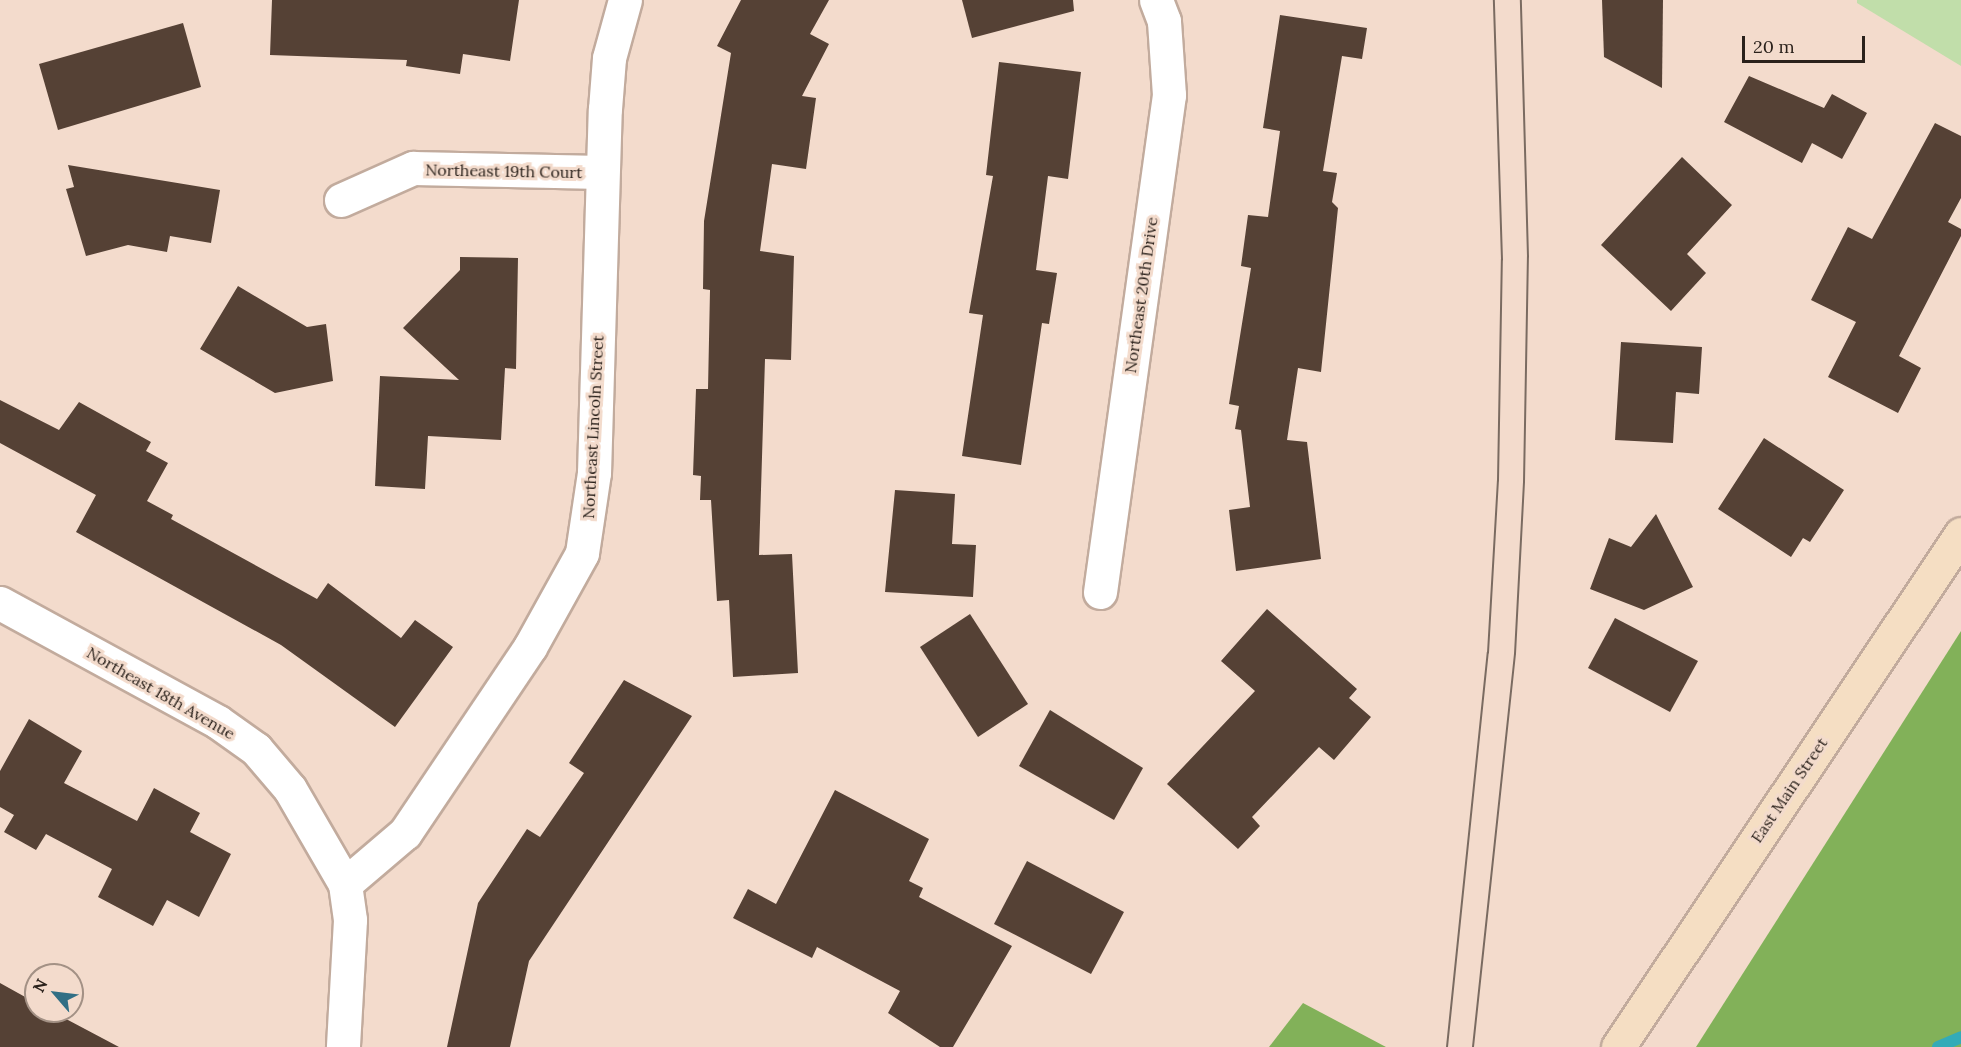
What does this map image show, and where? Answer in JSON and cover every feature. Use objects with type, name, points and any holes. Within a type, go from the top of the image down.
[{"type":"main road","name":"East Main Street","points":[[1618,1047],[1961,534]]},
{"type":"street","name":"Northeast Lincoln Street","points":[[345,884],[405,833],[530,647],[582,553],[594,473],[602,172],[609,58],[625,0]]},
{"type":"street","name":"Northeast 20th Drive","points":[[1100,591],[1169,95],[1164,21],[1156,0]]},
{"type":"street","name":"Northeast 19th Court","points":[[341,200],[413,168],[602,172]]},
{"type":"street","name":"Northeast 18th Avenue","points":[[0,603],[218,722],[256,749],[316,829],[345,884],[350,920],[343,1047]]},
{"type":"green space","points":[[1857,0],[1961,0],[1961,66],[1857,3]]},
{"type":"green space","points":[[1961,631],[1961,1047],[1696,1047]]},
{"type":"green space","points":[[1303,1003],[1386,1047],[1269,1047]]},
{"type":"building","points":[[272,0],[519,0],[510,61],[463,54],[460,74],[406,66],[407,60],[270,55]]},
{"type":"building","points":[[741,0],[829,0],[810,34],[829,44],[802,96],[816,98],[806,169],[772,164],[760,251],[794,256],[791,360],[765,359],[759,555],[792,554],[798,673],[733,677],[729,600],[717,601],[711,500],[700,500],[701,476],[693,475],[696,389],[708,389],[710,290],[703,289],[704,221],[731,53],[717,46]]},
{"type":"building","points":[[962,0],[1073,0],[1074,11],[972,38]]},
{"type":"building","points":[[1602,0],[1663,0],[1662,88],[1604,57]]},
{"type":"building","points":[[1280,15],[1367,28],[1362,59],[1342,56],[1323,171],[1337,173],[1332,202],[1338,208],[1321,372],[1298,368],[1287,440],[1307,442],[1321,559],[1236,571],[1229,510],[1250,507],[1241,430],[1235,429],[1239,406],[1229,404],[1251,268],[1241,266],[1248,215],[1268,217],[1280,131],[1263,128]]},
{"type":"building","points":[[183,23],[201,87],[58,130],[39,64]]},
{"type":"building","points":[[999,62],[1081,72],[1068,179],[1048,176],[1036,270],[1057,273],[1049,324],[1042,323],[1021,465],[962,456],[983,315],[969,313],[993,176],[986,175]]},
{"type":"building","points":[[1749,76],[1824,108],[1832,94],[1867,113],[1842,159],[1812,143],[1802,163],[1724,122]]},
{"type":"building","points":[[1935,123],[1961,136],[1961,198],[1948,222],[1961,229],[1961,236],[1899,356],[1921,368],[1898,413],[1828,377],[1856,322],[1811,300],[1848,227],[1872,239]]},
{"type":"building","points":[[1682,157],[1732,205],[1687,254],[1706,273],[1671,311],[1601,245]]},
{"type":"building","points":[[68,165],[220,190],[211,243],[170,236],[167,252],[128,245],[86,256],[66,189],[74,187]]},
{"type":"building","points":[[460,257],[518,258],[516,369],[505,368],[501,440],[428,436],[425,489],[375,486],[380,376],[459,380],[403,328],[460,270]]},
{"type":"building","points":[[238,286],[307,327],[326,324],[333,381],[275,393],[200,349]]},
{"type":"building","points":[[1621,342],[1702,347],[1699,394],[1676,392],[1673,443],[1615,440]]},
{"type":"building","points":[[0,400],[59,430],[79,402],[151,442],[146,451],[168,463],[147,501],[173,515],[171,519],[317,599],[328,583],[401,638],[415,620],[453,647],[395,727],[281,645],[76,532],[96,495],[0,443]]},
{"type":"building","points":[[1764,438],[1844,490],[1810,542],[1803,538],[1791,557],[1718,509]]},
{"type":"building","points":[[895,490],[955,494],[952,544],[976,545],[973,597],[885,592]]},
{"type":"building","points":[[1656,514],[1693,587],[1644,610],[1590,589],[1609,538],[1631,547]]},
{"type":"building","points":[[1267,609],[1357,689],[1349,698],[1371,717],[1334,760],[1319,747],[1252,817],[1260,826],[1238,849],[1167,784],[1255,691],[1221,661]]},
{"type":"building","points":[[970,614],[1028,704],[978,737],[920,647]]},
{"type":"building","points":[[1615,618],[1698,661],[1670,712],[1588,668]]},
{"type":"building","points":[[624,680],[692,716],[529,961],[510,1047],[447,1047],[478,903],[527,829],[540,837],[584,773],[569,763]]},
{"type":"building","points":[[1050,710],[1143,768],[1114,820],[1019,766]]},
{"type":"building","points":[[29,719],[82,751],[64,783],[137,821],[154,788],[200,813],[190,832],[231,854],[199,917],[167,900],[153,926],[98,897],[112,869],[46,834],[36,850],[4,832],[14,815],[0,807],[0,771]]},
{"type":"building","points":[[835,790],[929,839],[909,881],[923,888],[919,897],[1012,946],[953,1047],[940,1047],[888,1013],[900,991],[817,947],[812,958],[733,918],[748,889],[776,904]]},
{"type":"building","points":[[1027,861],[1124,912],[1091,974],[994,924]]},
{"type":"building","points":[[0,983],[24,996],[24,1023],[74,1023],[119,1047],[0,1047]]},
{"type":"waterway","points":[[1938,1047],[1961,1037]]},
{"type":"tram line","points":[[1447,1047],[1488,653],[1498,481],[1502,260],[1494,0]]},
{"type":"tram line","points":[[1473,1047],[1515,654],[1524,482],[1528,257],[1521,0]]}]
